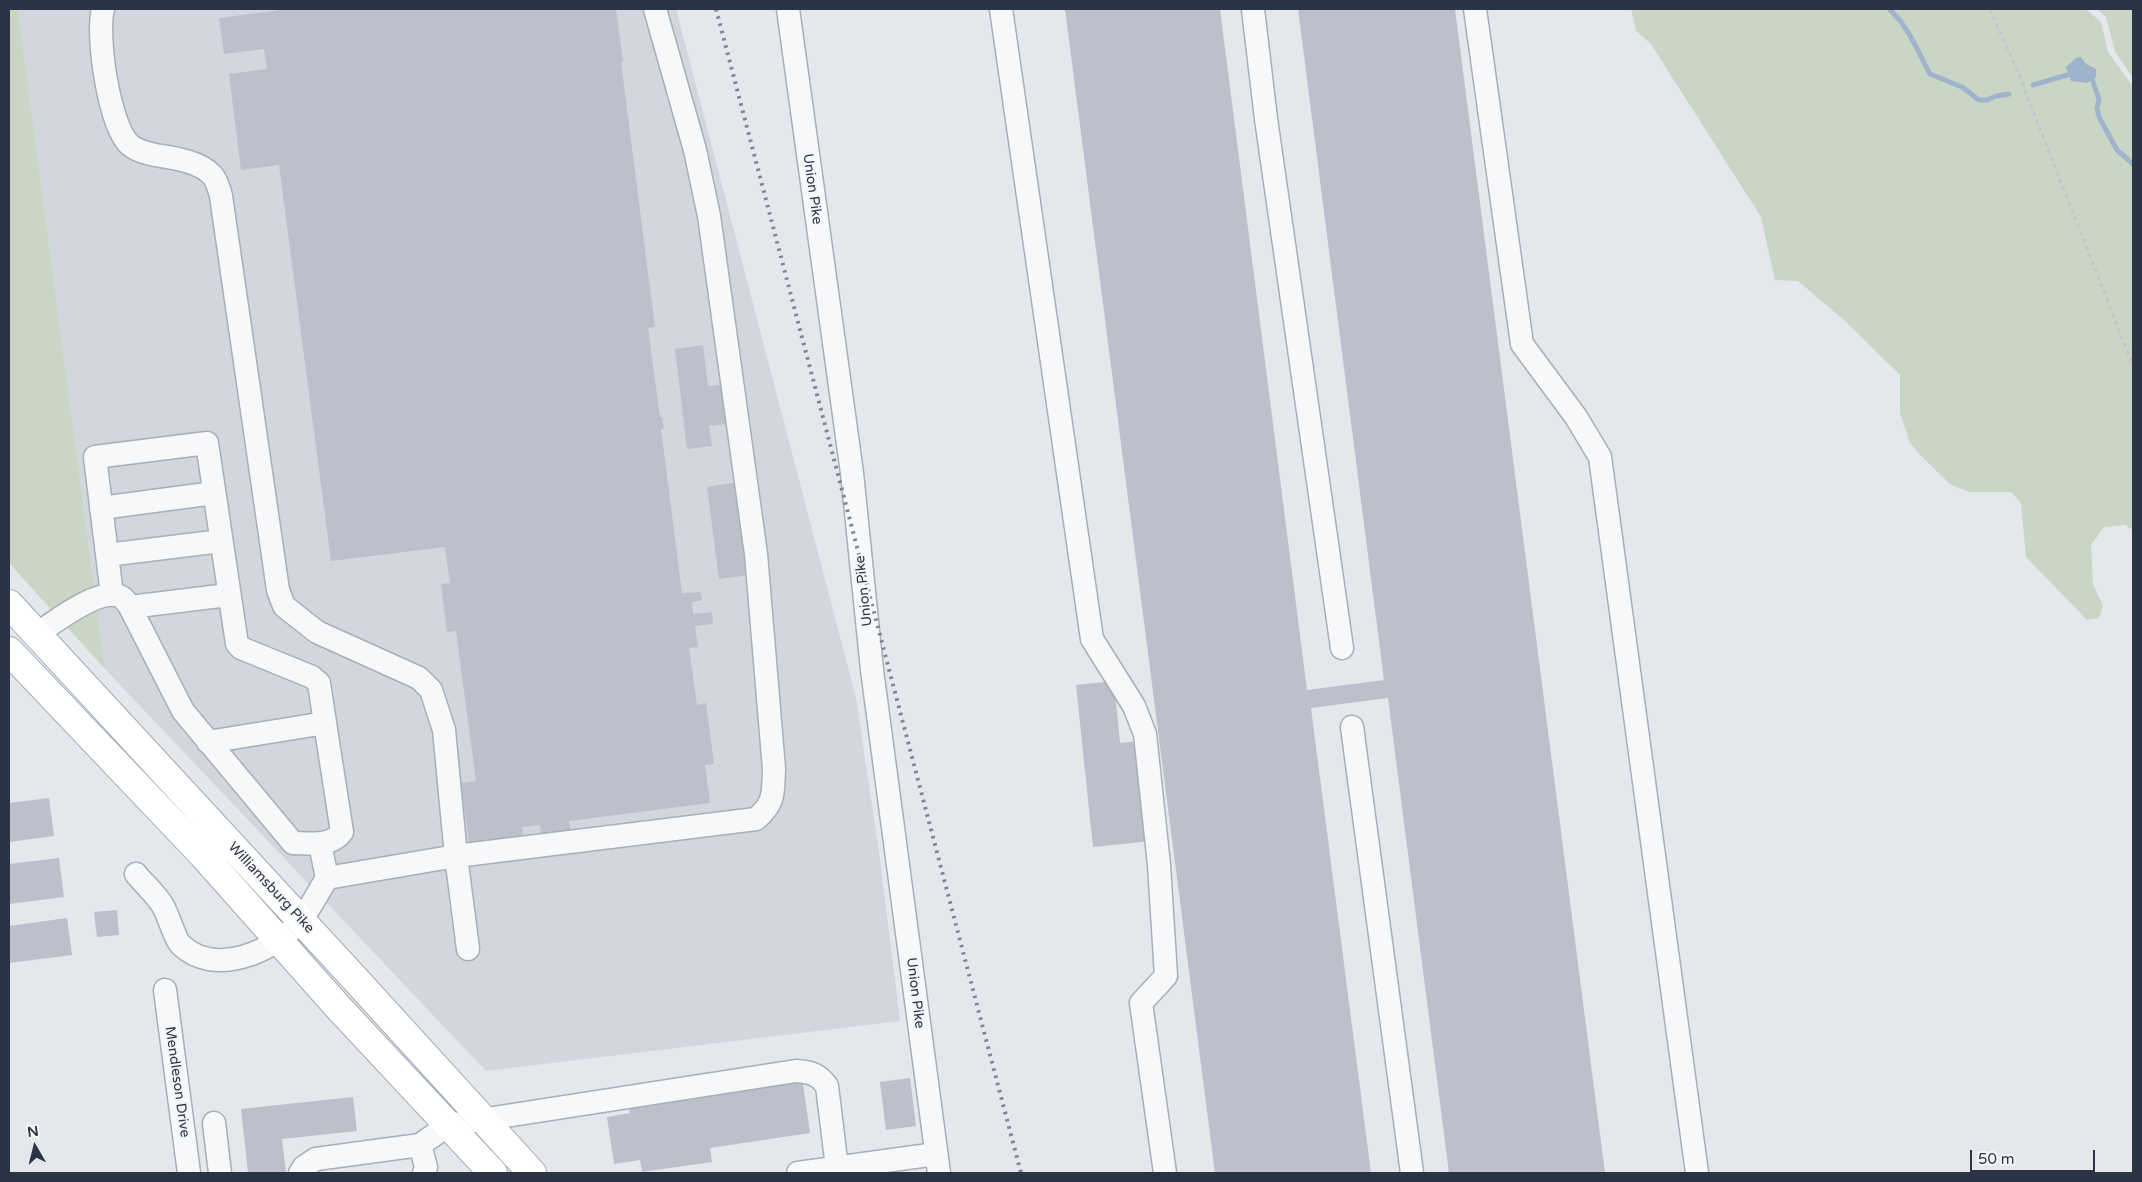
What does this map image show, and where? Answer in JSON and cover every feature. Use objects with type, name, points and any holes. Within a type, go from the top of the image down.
[{"type":"main road","name":"Williamsburg Pike","points":[[9,604],[532,1173]]},
{"type":"main road","name":"Williamsburg Pike","points":[[9,651],[203,855],[493,1173]]},
{"type":"street","points":[[103,9],[100,34],[109,97],[121,130],[130,144],[142,152],[202,166],[214,176],[221,196],[278,590],[284,606],[317,632],[419,678],[431,690],[444,730],[456,856],[468,949]]},
{"type":"street","points":[[327,878],[456,856],[756,820],[773,799],[774,769],[756,554],[709,216],[695,150],[655,9]]},
{"type":"street","name":"Union Pike","points":[[788,9],[852,473],[872,670],[937,1164]]},
{"type":"street","points":[[1001,9],[1092,639],[1134,706],[1145,734],[1159,865],[1166,976],[1141,1003],[1165,1173]]},
{"type":"street","points":[[1253,9],[1266,120],[1342,648]]},
{"type":"street","points":[[1475,9],[1522,344],[1576,417],[1600,457],[1697,1173]]},
{"type":"street","points":[[207,443],[214,493],[228,595],[237,644],[241,648],[312,677],[319,683],[342,832],[337,838],[320,844],[293,842],[183,710],[121,601],[107,555],[95,457],[207,443]]},
{"type":"street","points":[[101,508],[214,493]]},
{"type":"street","points":[[107,555],[220,541]]},
{"type":"street","points":[[37,634],[85,602],[228,595]]},
{"type":"street","points":[[208,742],[325,722]]},
{"type":"street","points":[[1352,727],[1412,1173]]},
{"type":"street","points":[[136,874],[162,904],[178,943],[200,958],[227,961],[245,957],[278,939],[300,920],[327,878],[320,844]]},
{"type":"street","name":"Mendleson Drive","points":[[165,990],[189,1173]]},
{"type":"street","points":[[300,1173],[304,1167],[316,1159],[420,1146],[448,1125],[796,1071],[811,1072],[822,1079],[827,1086],[838,1168]]},
{"type":"street","points":[[214,1123],[220,1173]]},
{"type":"street","points":[[420,1146],[426,1167],[424,1173]]},
{"type":"street","points":[[798,1173],[838,1168],[937,1164]]},
{"type":"path","points":[[1990,9],[2022,82],[2133,366]]},
{"type":"shaded area","points":[[18,9],[676,9],[856,698],[879,852],[900,1021],[486,1071],[105,669]]},
{"type":"green space","points":[[9,9],[18,9],[105,669],[9,563]]},
{"type":"green space","points":[[1631,9],[2086,9],[2101,22],[2108,52],[2133,84],[2133,530],[2125,525],[2104,527],[2091,545],[2093,584],[2103,606],[2099,618],[2087,620],[2026,557],[2021,503],[2011,492],[1970,492],[1951,485],[1910,443],[1900,413],[1900,375],[1845,321],[1798,281],[1775,280],[1761,217],[1651,44],[1636,31]]},
{"type":"green space","points":[[2097,9],[2133,9],[2133,78],[2115,52],[2106,17]]},
{"type":"water","points":[[2081,57],[2086,64],[2096,69],[2096,77],[2087,83],[2071,81],[2066,67],[2076,58]]},
{"type":"building","points":[[288,9],[616,9],[655,327],[648,328],[660,417],[662,417],[664,429],[661,429],[682,593],[700,592],[702,600],[692,602],[693,614],[712,612],[713,624],[695,626],[698,647],[689,648],[697,705],[706,703],[714,764],[705,765],[710,803],[569,821],[571,833],[541,837],[540,825],[522,827],[523,836],[469,843],[461,783],[476,781],[456,631],[447,632],[441,584],[450,583],[445,547],[331,561],[279,165],[241,170],[229,74],[267,69],[264,49],[224,54],[219,18]]},
{"type":"building","points":[[1065,9],[1220,9],[1307,690],[1384,680],[1298,9],[1455,9],[1605,1173],[1449,1173],[1388,698],[1311,708],[1371,1173],[1215,1173]]},
{"type":"building","points":[[703,345],[708,386],[729,384],[734,423],[709,426],[712,446],[687,449],[675,349]]},
{"type":"building","points":[[738,482],[750,575],[719,579],[707,487]]},
{"type":"building","points":[[1114,681],[1120,743],[1140,741],[1151,841],[1093,847],[1076,685]]},
{"type":"building","points":[[49,798],[54,836],[9,842],[9,803]]},
{"type":"building","points":[[59,858],[64,897],[9,904],[9,864]]},
{"type":"building","points":[[117,910],[119,935],[97,937],[94,912]]},
{"type":"building","points":[[67,918],[72,955],[9,963],[9,926]]},
{"type":"building","points":[[802,1077],[810,1133],[710,1148],[712,1162],[642,1172],[640,1160],[614,1164],[607,1117],[630,1113],[628,1103]]},
{"type":"building","points":[[910,1078],[916,1126],[886,1130],[880,1082]]},
{"type":"building","points":[[353,1097],[357,1131],[282,1139],[286,1173],[248,1173],[241,1109]]},
{"type":"waterway","points":[[1889,9],[1902,23],[1930,74],[1962,87],[1979,100],[1987,100],[2009,94]]},
{"type":"waterway","points":[[2033,85],[2067,75]]},
{"type":"waterway","points":[[2092,79],[2099,99],[2097,108],[2099,117],[2117,150],[2133,164]]},
{"type":"railway","points":[[716,9],[1021,1173]]}]
